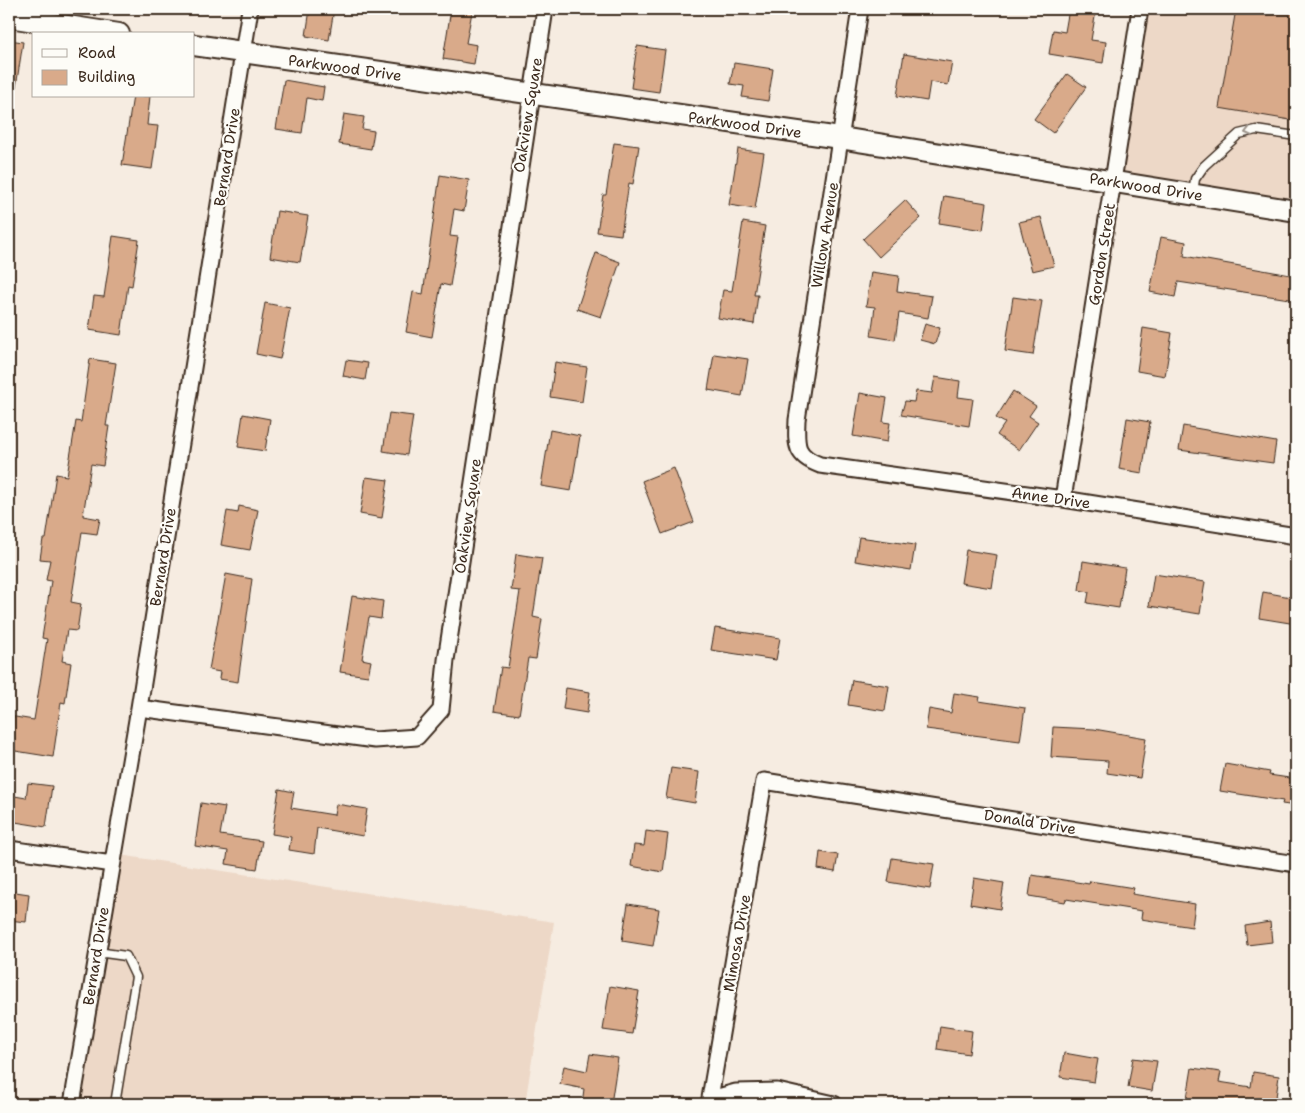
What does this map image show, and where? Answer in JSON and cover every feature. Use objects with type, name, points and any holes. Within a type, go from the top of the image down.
[{"type":"street","name":"Bernard Drive","points":[[72,1104],[139,708],[250,9]]},
{"type":"street","name":"Oakview Square","points":[[139,708],[375,740],[417,737],[441,710],[448,650],[545,9]]},
{"type":"street","name":"Willow Avenue","points":[[805,460],[796,438],[797,420],[860,9]]},
{"type":"street","name":"Gordon Street","points":[[1063,499],[1140,9]]},
{"type":"street","points":[[9,17],[106,32]]},
{"type":"street","name":"Parkwood Drive","points":[[195,45],[840,138],[1296,211]]},
{"type":"street","name":"Anne Drive","points":[[805,460],[820,465],[1063,499],[1296,536]]},
{"type":"street","name":"Donald Drive","points":[[764,781],[1296,864]]},
{"type":"street","name":"Mimosa Drive","points":[[710,1102],[764,781]]},
{"type":"street","points":[[9,849],[112,864]]},
{"type":"street","points":[[710,1102],[736,1092],[777,1090],[834,1104]]},
{"type":"lane","points":[[1193,194],[1195,179],[1204,166],[1239,134],[1256,130],[1296,136]]},
{"type":"lane","points":[[97,952],[126,956],[136,977],[115,1104]]},
{"type":"shaded area","points":[[1149,9],[1296,9],[1296,199],[1123,174]]},
{"type":"shaded area","points":[[120,855],[554,922],[525,1104],[80,1104]]},
{"type":"building","points":[[310,9],[334,9],[329,40],[306,36]]},
{"type":"building","points":[[451,9],[472,12],[466,43],[477,45],[474,64],[443,59]]},
{"type":"building","points":[[1069,9],[1096,11],[1091,40],[1106,42],[1103,63],[1049,54],[1053,30],[1065,32]]},
{"type":"building","points":[[1236,9],[1296,9],[1296,121],[1219,108]]},
{"type":"building","points":[[9,40],[23,42],[16,87],[9,86]]},
{"type":"building","points":[[637,46],[665,50],[659,92],[631,88]]},
{"type":"building","points":[[904,54],[952,62],[948,85],[930,82],[927,101],[897,96]]},
{"type":"building","points":[[734,63],[773,69],[768,101],[742,97],[744,86],[730,84]]},
{"type":"building","points":[[1067,74],[1086,87],[1053,133],[1034,119]]},
{"type":"building","points":[[284,80],[324,87],[322,101],[307,98],[302,133],[276,129]]},
{"type":"building","points":[[133,98],[150,98],[147,125],[158,126],[152,169],[122,165]]},
{"type":"building","points":[[344,114],[364,117],[362,129],[374,131],[371,149],[339,144]]},
{"type":"building","points":[[614,143],[639,146],[633,184],[629,183],[621,235],[597,232],[603,195],[606,195]]},
{"type":"building","points":[[738,149],[764,153],[755,209],[729,205]]},
{"type":"building","points":[[440,175],[469,180],[464,211],[454,209],[450,236],[458,237],[450,286],[441,284],[432,337],[406,332],[413,292],[423,294]]},
{"type":"building","points":[[944,196],[987,203],[983,230],[939,223]]},
{"type":"building","points":[[905,200],[921,218],[879,257],[863,239]]},
{"type":"building","points":[[277,211],[308,216],[300,262],[270,257]]},
{"type":"building","points":[[1041,217],[1054,266],[1032,271],[1019,222]]},
{"type":"building","points":[[743,222],[765,226],[754,295],[758,295],[754,324],[718,318],[723,290],[732,291]]},
{"type":"building","points":[[113,236],[139,240],[132,286],[128,285],[121,335],[89,330],[94,296],[104,297]]},
{"type":"building","points":[[1161,237],[1186,242],[1184,256],[1296,276],[1296,300],[1178,282],[1175,297],[1150,292]]},
{"type":"building","points":[[596,253],[620,262],[601,317],[577,309]]},
{"type":"building","points":[[871,272],[899,276],[897,291],[932,296],[928,318],[899,313],[895,340],[871,336],[875,307],[866,306]]},
{"type":"building","points":[[1013,297],[1042,301],[1033,355],[1005,351]]},
{"type":"building","points":[[265,303],[290,308],[280,359],[256,354]]},
{"type":"building","points":[[925,324],[940,328],[935,344],[920,340]]},
{"type":"building","points":[[1143,328],[1172,333],[1165,376],[1137,371]]},
{"type":"building","points":[[714,354],[748,359],[742,396],[708,390]]},
{"type":"building","points":[[90,359],[116,363],[106,426],[109,426],[103,466],[91,464],[83,516],[100,519],[97,534],[82,532],[71,602],[81,604],[77,631],[67,630],[62,661],[71,663],[65,703],[61,702],[53,757],[9,750],[9,716],[34,720],[47,639],[42,638],[51,581],[46,580],[50,560],[40,559],[43,539],[46,539],[56,474],[67,476],[76,421],[81,422]]},
{"type":"building","points":[[346,360],[368,363],[365,380],[343,376]]},
{"type":"building","points":[[555,362],[587,367],[582,402],[550,397]]},
{"type":"building","points":[[935,377],[960,381],[958,397],[973,399],[969,426],[901,415],[905,401],[914,402],[916,391],[932,393]]},
{"type":"building","points":[[1013,391],[1036,406],[1029,416],[1038,422],[1019,450],[997,435],[1005,423],[996,418]]},
{"type":"building","points":[[860,393],[887,398],[883,422],[890,423],[887,442],[853,436]]},
{"type":"building","points":[[389,413],[413,416],[407,455],[383,451]]},
{"type":"building","points":[[243,414],[270,419],[265,451],[238,447]]},
{"type":"building","points":[[1127,418],[1150,422],[1142,473],[1119,469]]},
{"type":"building","points":[[1183,426],[1276,442],[1273,463],[1179,450]]},
{"type":"building","points":[[550,430],[580,436],[571,491],[541,486]]},
{"type":"building","points":[[674,468],[694,522],[662,534],[642,481]]},
{"type":"building","points":[[366,477],[388,480],[382,518],[360,514]]},
{"type":"building","points":[[239,506],[258,510],[250,550],[221,545],[227,511],[238,513]]},
{"type":"building","points":[[859,537],[915,545],[911,570],[855,561]]},
{"type":"building","points":[[966,550],[997,555],[992,588],[961,583]]},
{"type":"building","points":[[516,554],[542,558],[533,617],[542,619],[536,659],[528,658],[519,715],[494,711],[501,667],[508,668],[520,591],[511,590]]},
{"type":"building","points":[[1083,561],[1125,568],[1119,608],[1087,603],[1089,592],[1079,590]]},
{"type":"building","points":[[226,574],[252,579],[238,682],[219,679],[220,672],[209,670]]},
{"type":"building","points":[[1154,574],[1205,582],[1200,614],[1149,606]]},
{"type":"building","points":[[1263,592],[1296,598],[1296,624],[1259,618]]},
{"type":"building","points":[[352,596],[383,601],[381,619],[369,617],[362,659],[371,661],[368,676],[340,672]]},
{"type":"building","points":[[715,628],[780,638],[776,660],[711,650]]},
{"type":"building","points":[[852,680],[889,686],[885,711],[848,705]]},
{"type":"building","points":[[566,688],[590,692],[587,713],[563,709]]},
{"type":"building","points":[[954,693],[980,697],[979,701],[1025,708],[1020,741],[926,729],[929,709],[951,713]]},
{"type":"building","points":[[1053,727],[1094,729],[1146,738],[1140,778],[1107,773],[1108,761],[1051,757]]},
{"type":"building","points":[[1225,764],[1270,772],[1269,775],[1296,779],[1296,806],[1282,804],[1283,801],[1220,791]]},
{"type":"building","points":[[671,768],[699,772],[695,803],[666,798]]},
{"type":"building","points":[[28,783],[52,786],[46,827],[9,821],[9,795],[26,798]]},
{"type":"building","points":[[279,789],[294,792],[291,808],[334,815],[336,804],[367,809],[363,836],[317,828],[314,854],[289,850],[291,837],[272,834]]},
{"type":"building","points":[[201,803],[225,807],[220,835],[262,841],[257,869],[226,864],[228,851],[195,846]]},
{"type":"building","points":[[646,831],[668,834],[663,872],[631,866],[634,845],[644,846]]},
{"type":"building","points":[[820,852],[838,855],[835,872],[818,869]]},
{"type":"building","points":[[892,858],[934,864],[930,889],[888,882]]},
{"type":"building","points":[[1032,875],[1089,884],[1090,881],[1134,888],[1132,894],[1195,904],[1192,927],[1141,919],[1142,911],[1066,899],[1065,902],[1029,896]]},
{"type":"building","points":[[974,878],[1004,883],[1000,909],[970,904]]},
{"type":"building","points":[[9,891],[29,894],[26,922],[9,920]]},
{"type":"building","points":[[628,904],[659,909],[653,946],[622,941]]},
{"type":"building","points":[[1270,922],[1272,942],[1247,945],[1245,926]]},
{"type":"building","points":[[610,986],[639,991],[632,1034],[603,1030]]},
{"type":"building","points":[[940,1026],[972,1031],[969,1054],[937,1049]]},
{"type":"building","points":[[1064,1053],[1098,1059],[1094,1082],[1060,1077]]},
{"type":"building","points":[[590,1054],[618,1058],[611,1104],[582,1104],[584,1089],[560,1084],[564,1066],[587,1071]]},
{"type":"building","points":[[1133,1058],[1157,1061],[1152,1091],[1128,1087]]},
{"type":"building","points":[[1192,1068],[1221,1072],[1219,1082],[1251,1087],[1253,1072],[1279,1076],[1275,1104],[1186,1104]]}]
